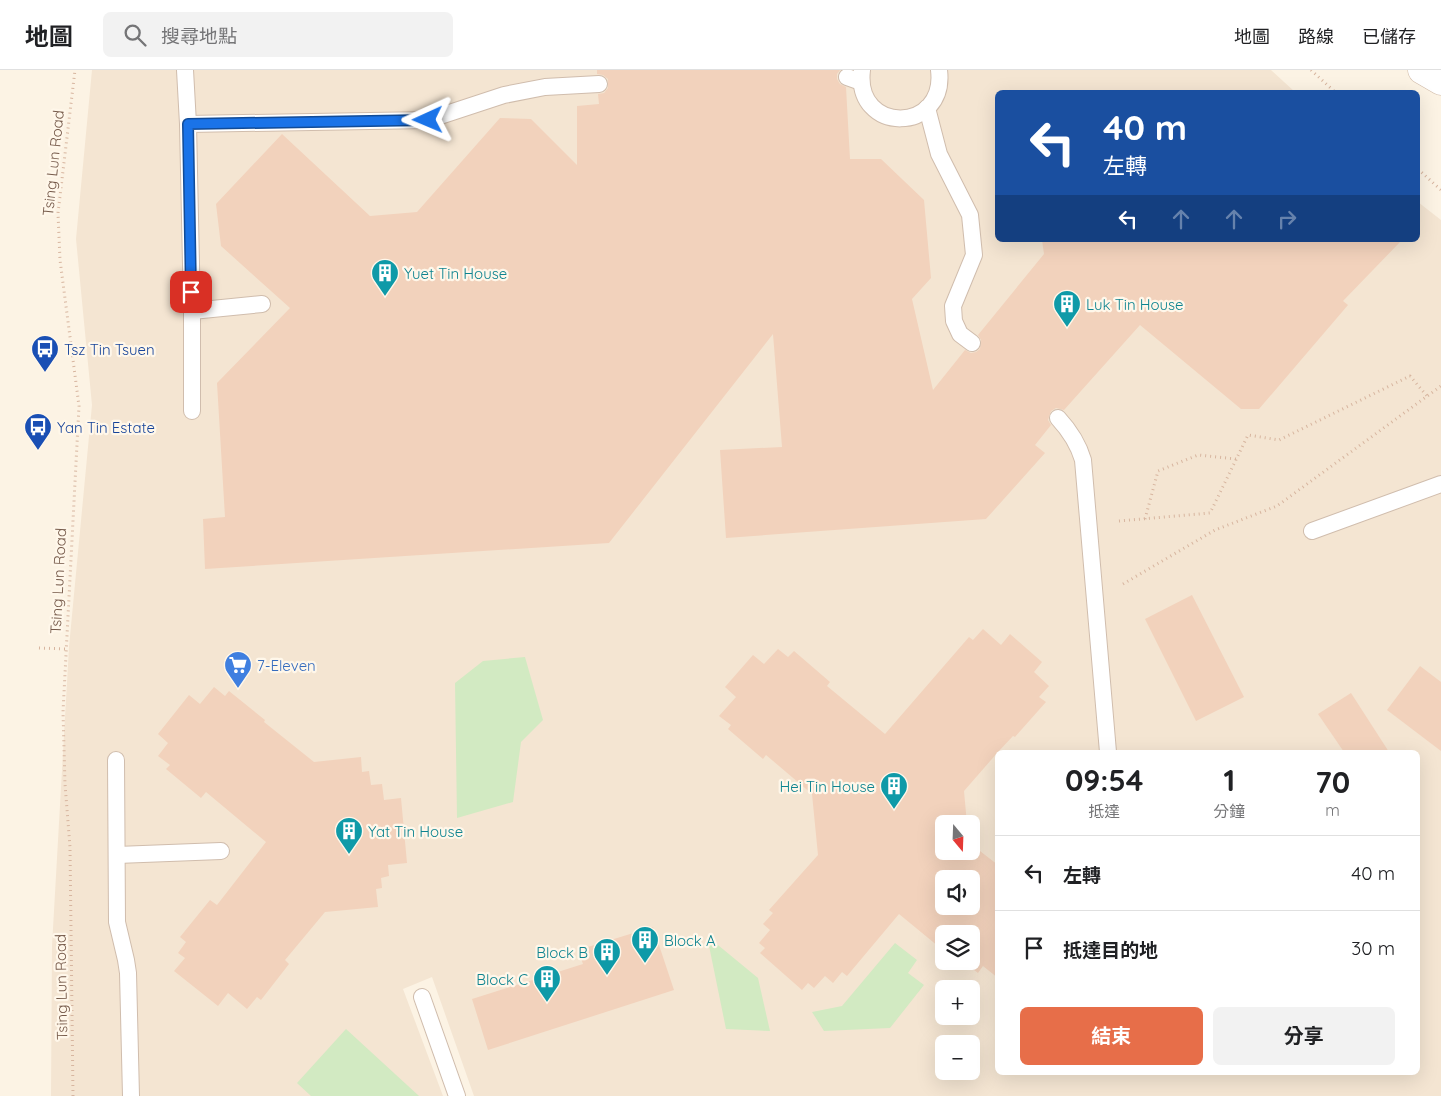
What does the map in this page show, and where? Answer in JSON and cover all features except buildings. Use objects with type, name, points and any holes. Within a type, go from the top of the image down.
[{"type":"street","points":[[1422,70],[1441,81]]},
{"type":"lane","points":[[185,70],[192,311],[192,411]]},
{"type":"lane","points":[[857,76],[870,105],[892,119],[905,119],[917,116],[928,108],[936,98],[940,84],[939,70]]},
{"type":"lane","points":[[188,124],[428,120],[504,95],[545,87],[598,84]]},
{"type":"lane","points":[[928,108],[939,154],[970,214],[974,255],[953,306],[954,320],[960,334],[972,343]]},
{"type":"lane","points":[[192,311],[262,304]]},
{"type":"lane","points":[[1058,418],[1078,444],[1083,460],[1108,750]]},
{"type":"lane","points":[[1312,531],[1441,484]]},
{"type":"lane","points":[[116,760],[117,922],[128,973],[131,1096]]},
{"type":"lane","points":[[117,855],[221,851]]},
{"type":"lane","points":[[422,998],[458,1096]]},
{"type":"path","name":"Tsing Lun Road","points":[[73,1096],[70,847],[65,784],[63,712],[79,406],[60,260],[58,213],[75,70]]},
{"type":"path","points":[[1311,70],[1333,90]]},
{"type":"path","points":[[1420,170],[1441,190]]},
{"type":"path","points":[[1088,523],[1210,513],[1248,435],[1279,440],[1410,376],[1428,396]]},
{"type":"path","points":[[1095,601],[1214,530],[1277,506],[1441,386]]},
{"type":"path","points":[[1145,519],[1158,471],[1198,455],[1236,459]]},
{"type":"path","points":[[39,648],[66,649]]},
{"type":"shaded area","name":"Yan Tin Estate","points":[[92,70],[1271,70],[1293,90],[995,90],[995,242],[1420,242],[1420,204],[1441,220],[1441,1096],[474,1096],[432,977],[403,989],[443,1096],[51,1096],[52,946],[69,647],[92,405],[76,239]]},
{"type":"green space","points":[[525,657],[543,720],[521,742],[513,802],[457,818],[455,683],[483,661]]},
{"type":"green space","points":[[707,936],[758,978],[770,1031],[726,1029]]},
{"type":"green space","points":[[895,943],[917,960],[908,973],[924,985],[890,1028],[824,1031],[812,1012],[842,1006]]},
{"type":"green space","points":[[346,1029],[419,1096],[311,1096],[297,1083]]},
{"type":"place","name":"Yuet Tin House","points":[[385,297]]},
{"type":"place","name":"Luk Tin House","points":[[1067,328]]},
{"type":"place","name":"Tsz Tin Tsuen","points":[[45,373]]},
{"type":"place","name":"Yan Tin Estate","points":[[38,451]]},
{"type":"place","name":"7-Eleven","points":[[238,689]]},
{"type":"place","name":"Hei Tin House","points":[[894,810]]},
{"type":"place","name":"Yat Tin House","points":[[349,855]]},
{"type":"place","name":"Block A","points":[[645,964]]},
{"type":"place","name":"Block B","points":[[607,976]]},
{"type":"place","name":"Block C","points":[[547,1003]]},
{"type":"route","points":[[191,292],[188,124],[428,120]]}]
